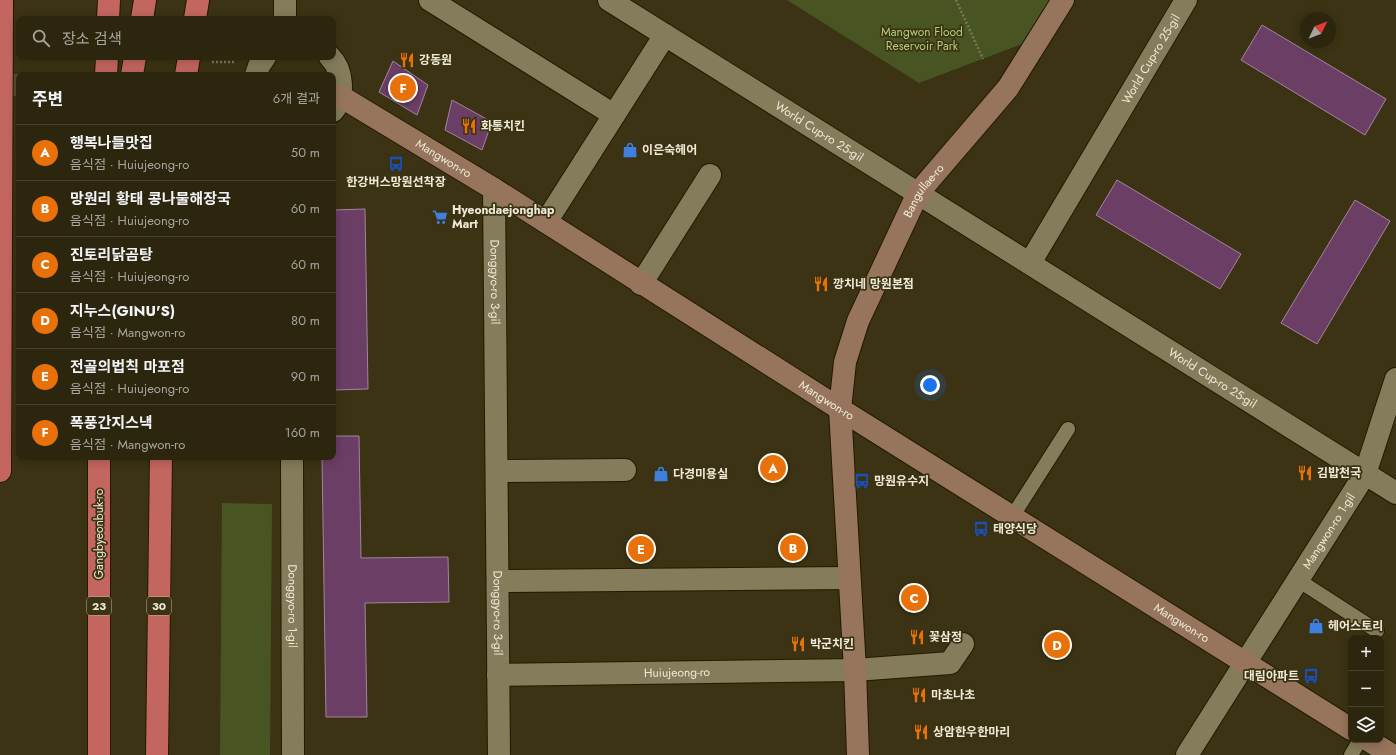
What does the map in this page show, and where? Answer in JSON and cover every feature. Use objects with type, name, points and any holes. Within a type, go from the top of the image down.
[{"type":"highway","points":[[0,471],[2,0]]},
{"type":"highway","points":[[108,16],[109,0]]},
{"type":"highway","points":[[142,16],[145,0]]},
{"type":"highway","points":[[195,16],[198,0]]},
{"type":"highway","points":[[106,72],[107,60]]},
{"type":"highway","points":[[132,72],[134,60]]},
{"type":"highway","points":[[188,72],[197,60]]},
{"type":"highway","name":"Gangbyeonbuk-ro","points":[[99,460],[99,755]]},
{"type":"highway","name":"30","points":[[157,755],[161,460]]},
{"type":"street","points":[[285,0],[285,16]]},
{"type":"street","points":[[430,0],[614,116]]},
{"type":"street","name":"World Cup-ro 25-gil","points":[[609,0],[1396,494]]},
{"type":"street","name":"Bangullae-ro","points":[[840,409],[845,362],[858,321],[918,193],[1008,88],[1063,0]]},
{"type":"street","name":"World Cup-ro 25-gil","points":[[1030,263],[1186,0]]},
{"type":"street","points":[[546,222],[665,35]]},
{"type":"street","points":[[332,60],[338,70],[341,83],[337,103]]},
{"type":"street","name":"Mangwon-ro","points":[[337,103],[494,189],[641,284],[1348,727]]},
{"type":"street","points":[[641,284],[710,176]]},
{"type":"street","name":"Donggyo-ro 3-gil","points":[[494,189],[499,755]]},
{"type":"street","name":"Mangwon-ro 1-gil","points":[[1187,755],[1366,474],[1390,417],[1396,379]]},
{"type":"street","points":[[840,409],[855,670],[858,755]]},
{"type":"street","name":"Donggyo-ro 1-gil","points":[[292,460],[293,755]]},
{"type":"street","points":[[497,471],[624,470]]},
{"type":"street","points":[[498,581],[849,578]]},
{"type":"street","name":"Huiujeong-ro","points":[[498,675],[855,670],[950,663],[963,644]]},
{"type":"street","points":[[1373,743],[1392,755]]},
{"type":"lane","points":[[1012,517],[1068,429]]},
{"type":"lane","name":"Mangwon-ro 1-gil","points":[[1298,580],[1377,631]]},
{"type":"lane","points":[[1351,755],[1358,743]]},
{"type":"path","points":[[956,0],[983,59]]},
{"type":"path","points":[[208,60],[261,65]]},
{"type":"green space","name":"Mangwon Flood Reservoir Park","points":[[787,0],[1054,0],[1027,42],[919,83]]},
{"type":"green space","points":[[222,503],[272,504],[270,755],[220,755]]},
{"type":"building","points":[[1262,25],[1386,99],[1365,135],[1241,60]]},
{"type":"building","points":[[393,61],[428,85],[417,115],[379,92]]},
{"type":"building","name":"화통치킨","points":[[452,100],[492,122],[482,150],[445,130]]},
{"type":"building","points":[[1117,180],[1241,254],[1220,289],[1096,215]]},
{"type":"building","points":[[1355,200],[1390,221],[1317,344],[1281,323]]},
{"type":"building","points":[[365,209],[368,389],[336,390],[336,210]]},
{"type":"building","points":[[336,436],[359,436],[361,558],[448,557],[449,602],[365,603],[367,717],[326,717],[322,460],[336,460]]},
{"type":"tunnel","points":[[0,85],[16,85]]},
{"type":"place","name":"강동원","points":[[407,60]]},
{"type":"place","name":"폭풍간지스낵","points":[[403,88]]},
{"type":"place","name":"화통치킨","points":[[469,126]]},
{"type":"place","name":"이은숙헤어","points":[[630,150]]},
{"type":"place","name":"한강버스망원선착장","points":[[396,164]]},
{"type":"place","name":"Hyeondaejonghap Mart","points":[[440,217]]},
{"type":"place","name":"깡치네 망원본점","points":[[821,284]]},
{"type":"place","name":"행복나들맛집","points":[[773,468]]},
{"type":"place","name":"김밥천국","points":[[1305,473]]},
{"type":"place","name":"다경미용실","points":[[661,474]]},
{"type":"place","name":"망원유수지","points":[[862,481]]},
{"type":"place","name":"태양식당","points":[[981,529]]},
{"type":"place","name":"망원리 황태 콩나물해장국","points":[[793,548]]},
{"type":"place","name":"전골의법칙 마포점","points":[[641,549]]},
{"type":"place","name":"진토리닭곰탕","points":[[914,598]]},
{"type":"place","name":"헤어스토리","points":[[1316,626]]},
{"type":"place","name":"꽃삼정","points":[[917,637]]},
{"type":"place","name":"박군치킨","points":[[798,644]]},
{"type":"place","name":"지누스(GINU'S)","points":[[1057,645]]},
{"type":"place","name":"대림아파트","points":[[1311,676]]},
{"type":"place","name":"마초나초","points":[[919,695]]},
{"type":"place","name":"상암한우한마리","points":[[921,732]]}]
